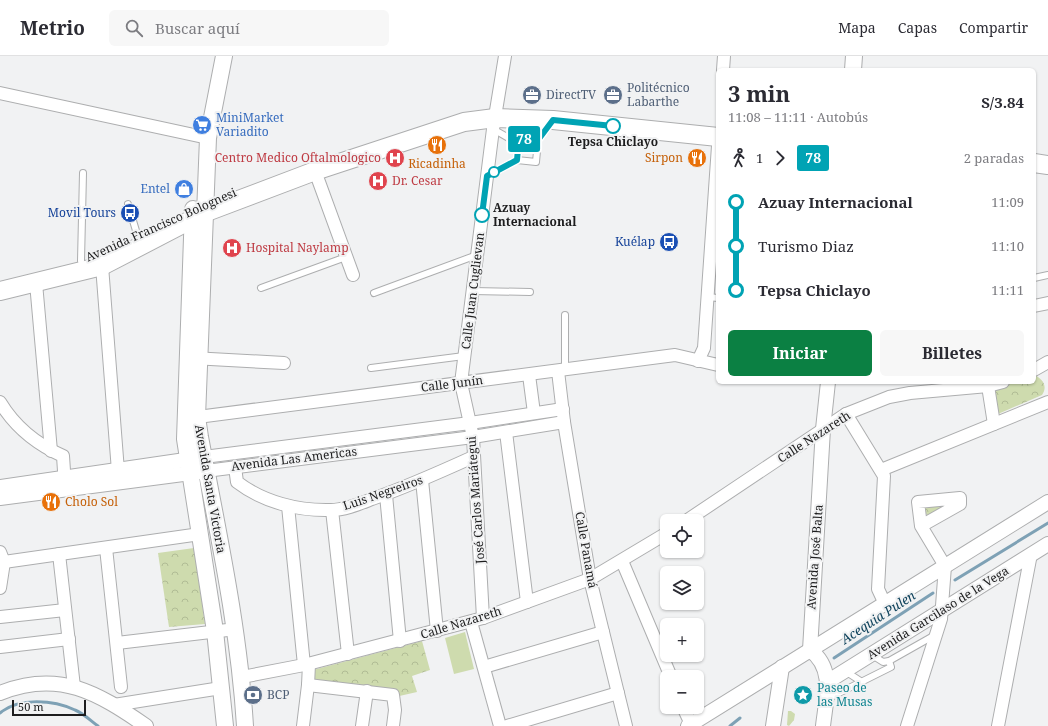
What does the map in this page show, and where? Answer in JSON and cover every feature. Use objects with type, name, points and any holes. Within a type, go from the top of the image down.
[{"type":"main road","name":"Avenida Santa Victoria","points":[[224,56],[208,138],[198,211],[189,466],[215,631],[225,726]]},
{"type":"main road","points":[[853,68],[854,56]]},
{"type":"main road","name":"Avenida Francisco Bolognesi","points":[[198,211],[448,126],[557,111],[716,126]]},
{"type":"main road","name":"Avenida Francisco Bolognesi","points":[[0,290],[36,283],[102,266],[139,241],[198,211],[446,116],[463,112],[498,119],[553,120],[716,137]]},
{"type":"main road","points":[[1036,163],[1048,165]]},
{"type":"main road","points":[[1036,174],[1048,175]]},
{"type":"main road","name":"Avenida Francisco Bolognesi","points":[[0,278],[80,261],[139,241]]},
{"type":"main road","name":"Avenida Santa Victoria","points":[[191,417],[205,464],[236,629],[242,677],[245,726]]},
{"type":"street","name":"Calle Juan Cuglievan","points":[[461,383],[487,176],[498,119],[505,56]]},
{"type":"street","points":[[723,68],[724,56]]},
{"type":"street","points":[[0,94],[208,138]]},
{"type":"street","points":[[315,171],[353,275]]},
{"type":"street","points":[[698,361],[704,348],[713,298],[716,207]]},
{"type":"street","points":[[102,266],[118,471]]},
{"type":"street","points":[[36,283],[51,451]]},
{"type":"street","points":[[1036,306],[1048,303]]},
{"type":"street","name":"Calle Junín","points":[[191,417],[529,375],[675,354],[716,365]]},
{"type":"street","points":[[193,358],[284,363]]},
{"type":"street","points":[[1036,369],[1047,366]]},
{"type":"street","name":"Calle Panamá","points":[[562,370],[564,422],[590,579],[626,726]]},
{"type":"street","points":[[529,375],[534,413]]},
{"type":"street","name":"José Carlos Mariátegui","points":[[461,383],[472,437],[483,618]]},
{"type":"street","name":"Avenida José Balta","points":[[810,650],[823,430],[828,384]]},
{"type":"street","name":"Calle Nazareth","points":[[697,514],[846,414],[889,397],[910,393],[988,386],[996,384]]},
{"type":"street","points":[[988,386],[994,424]]},
{"type":"street","points":[[0,402],[14,422],[29,437],[62,456],[65,483]]},
{"type":"street","points":[[881,470],[1048,402]]},
{"type":"street","name":"Avenida Las Americas","points":[[0,486],[65,483],[205,464],[563,409]]},
{"type":"street","points":[[846,414],[884,476],[878,589],[885,604]]},
{"type":"street","name":"Avenida Las Americas","points":[[205,464],[235,467],[472,437],[564,422]]},
{"type":"street","points":[[506,432],[527,602]]},
{"type":"street","name":"Luis Negreiros","points":[[235,467],[237,482],[262,497],[288,506],[332,510],[351,507],[386,495],[473,457]]},
{"type":"street","name":"Avenida Las Americas","points":[[0,498],[118,471],[189,466]]},
{"type":"street","points":[[422,480],[437,631]]},
{"type":"street","points":[[386,495],[400,641]]},
{"type":"street","points":[[908,726],[941,620],[940,612],[943,600],[945,566],[920,526],[918,502],[960,498],[960,504],[920,526]]},
{"type":"street","points":[[685,714],[689,725],[1048,502]]},
{"type":"street","points":[[288,506],[308,685],[303,726]]},
{"type":"street","points":[[332,510],[348,654]]},
{"type":"street","points":[[0,588],[2,557],[59,554],[200,534]]},
{"type":"street","name":"Calle Nazareth","points":[[242,677],[306,665],[483,618],[590,579],[622,562],[660,538]]},
{"type":"street","name":"Avenida Garcilaso de la Vega","points":[[827,682],[1048,544]]},
{"type":"street","points":[[106,548],[121,687]]},
{"type":"street","points":[[59,554],[74,687]]},
{"type":"street","points":[[998,726],[1031,554]]},
{"type":"street","points":[[622,562],[668,670]]},
{"type":"street","points":[[0,617],[65,610]]},
{"type":"street","points":[[471,622],[500,726]]},
{"type":"street","points":[[117,643],[236,629]]},
{"type":"street","points":[[484,667],[603,632]]},
{"type":"street","points":[[0,647],[69,639]]},
{"type":"street","points":[[810,650],[823,664],[827,682],[823,726]]},
{"type":"street","points":[[773,726],[782,667]]},
{"type":"street","points":[[0,693],[15,687],[42,683],[74,687],[100,696],[146,726]]},
{"type":"street","points":[[308,685],[393,695],[395,710],[393,726]]},
{"type":"street","points":[[114,705],[221,688]]},
{"type":"street","points":[[362,726],[367,692]]},
{"type":"street","points":[[507,726],[618,693]]},
{"type":"lane","points":[[498,119],[519,141],[538,140]]},
{"type":"lane","points":[[498,119],[519,141],[517,160]]},
{"type":"lane","points":[[487,176],[517,160],[536,162],[538,140],[553,120]]},
{"type":"lane","points":[[80,261],[83,173]]},
{"type":"lane","points":[[128,204],[139,241]]},
{"type":"lane","points":[[374,293],[477,255]]},
{"type":"lane","points":[[261,288],[346,257]]},
{"type":"lane","points":[[1036,278],[1048,275]]},
{"type":"lane","points":[[473,291],[530,292]]},
{"type":"lane","points":[[562,370],[565,315]]},
{"type":"lane","points":[[371,368],[464,356]]},
{"type":"lane","points":[[872,655],[883,662],[889,661],[936,634]]},
{"type":"lane","points":[[826,700],[891,667],[889,661]]},
{"type":"lane","points":[[845,671],[862,682]]},
{"type":"green space","points":[[1036,376],[1044,383],[1045,389],[1042,395],[998,414],[994,390],[1010,384],[1036,384]]},
{"type":"green space","points":[[952,502],[929,518],[922,507]]},
{"type":"green space","points":[[194,548],[205,624],[169,627],[158,553]]},
{"type":"green space","points":[[465,632],[474,669],[454,674],[445,638]]},
{"type":"green space","points":[[422,641],[430,670],[412,676],[417,692],[395,697],[317,682],[312,679],[313,670]]},
{"type":"green space","points":[[788,711],[795,714],[794,720],[789,726],[787,725]]},
{"type":"waterway","name":"Acequia Pulen","points":[[955,580],[1048,523]]},
{"type":"waterway","name":"Acequia Pulen","points":[[834,658],[933,593]]},
{"type":"waterway","name":"Acequia Pulen","points":[[0,713],[17,704],[27,702],[47,702],[78,711],[98,726]]},
{"type":"waterway","name":"Acequia Pulen","points":[[730,726],[740,718]]},
{"type":"bus line","name":"78","points":[[482,215],[487,176],[517,160],[519,138],[538,140],[553,120],[613,126]]},
{"type":"place","name":"DirectTV","points":[[532,95]]},
{"type":"place","name":"Politécnico Labarthe","points":[[613,95]]},
{"type":"place","name":"MiniMarket Variadito","points":[[202,125]]},
{"type":"place","name":"Tepsa Chiclayo","points":[[613,126]]},
{"type":"place","name":"Ricadinha","points":[[437,145]]},
{"type":"place","name":"Centro Medico Oftalmologico","points":[[395,158]]},
{"type":"place","name":"Sirpon","points":[[697,158]]},
{"type":"place","name":"Dr. Cesar","points":[[378,181]]},
{"type":"place","name":"Entel","points":[[184,189]]},
{"type":"place","name":"Movil Tours","points":[[130,213]]},
{"type":"place","name":"Azuay Internacional","points":[[482,215]]},
{"type":"place","name":"Kuélap","points":[[669,242]]},
{"type":"place","name":"Hospital Naylamp","points":[[232,248]]},
{"type":"place","name":"Cholo Sol","points":[[51,502]]},
{"type":"place","name":"BCP","points":[[253,695]]},
{"type":"place","name":"Paseo de las Musas","points":[[803,695]]}]
